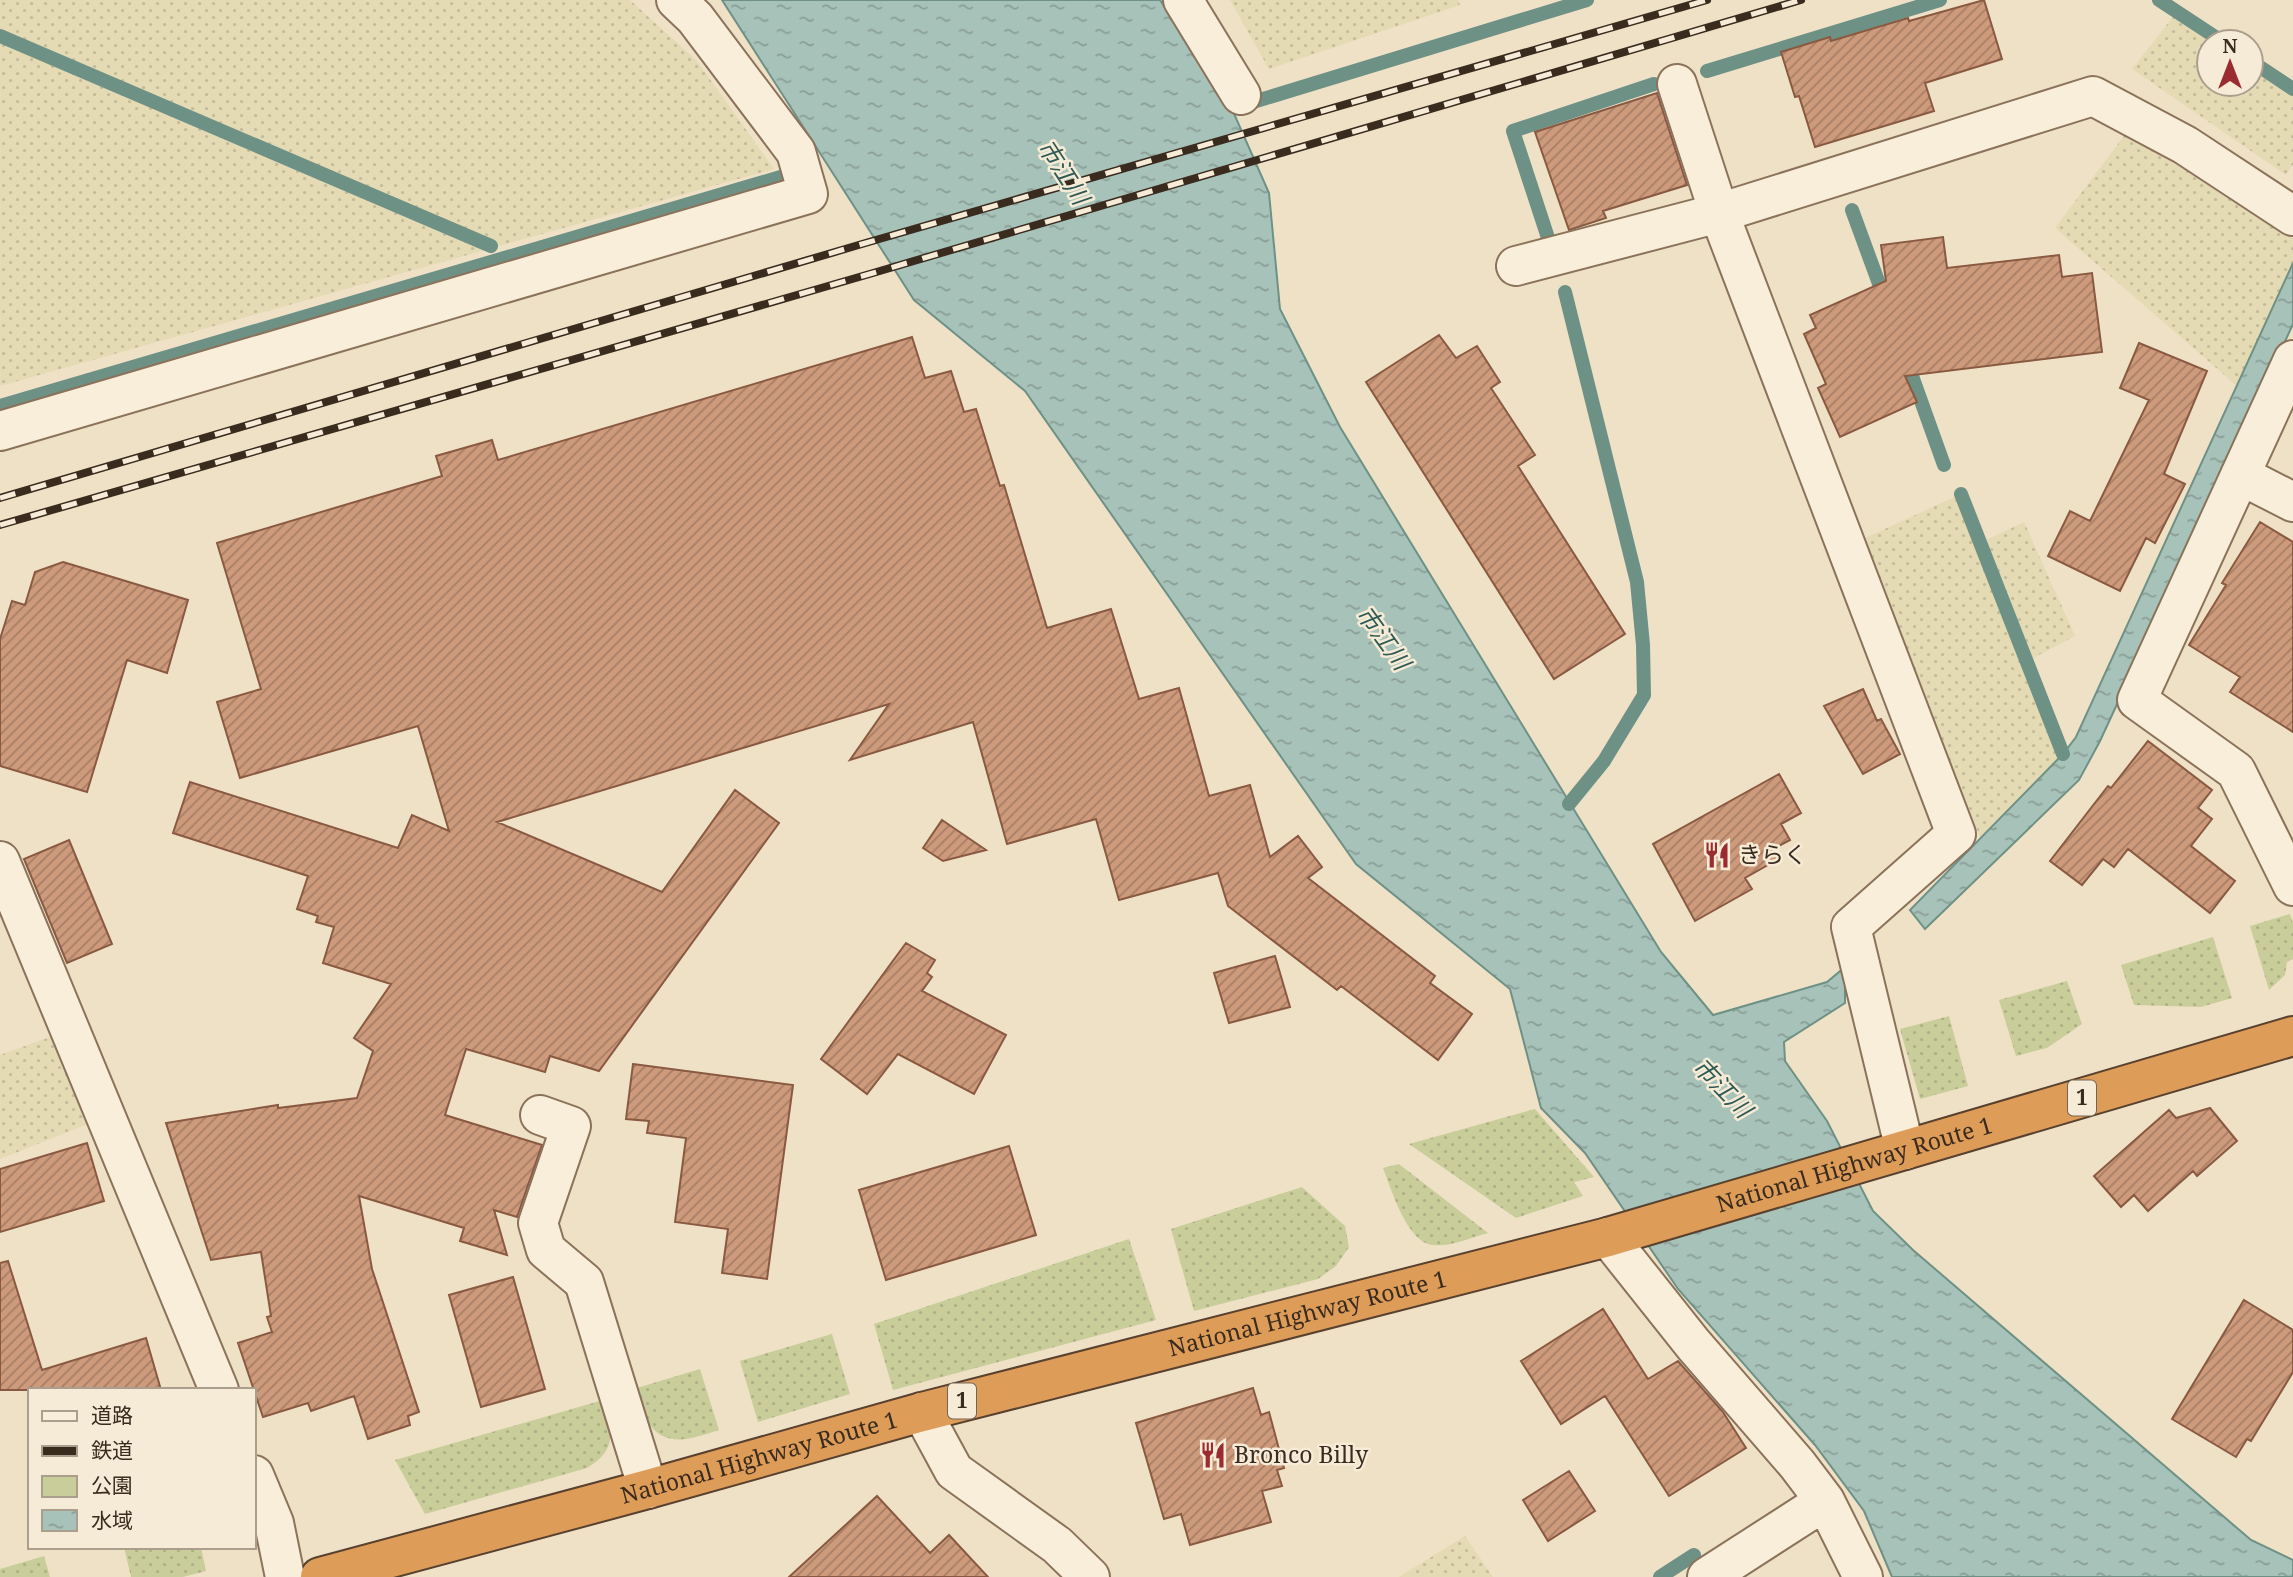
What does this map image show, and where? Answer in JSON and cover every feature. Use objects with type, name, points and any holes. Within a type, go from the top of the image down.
[{"type":"highway","name":"National Highway Route 1","points":[[320,1577],[922,1412],[1608,1237],[2293,1036]]},
{"type":"street","points":[[0,431],[807,194],[796,152],[695,18],[676,0]]},
{"type":"street","points":[[1183,0],[1241,95]]},
{"type":"street","points":[[1676,84],[1719,213],[1956,834],[1850,927],[1888,1156]]},
{"type":"street","points":[[1517,266],[1719,213],[2093,96],[2185,145],[2293,216]]},
{"type":"street","points":[[2293,360],[2137,700],[2236,771],[2293,886]]},
{"type":"street","points":[[2240,475],[2293,502]]},
{"type":"street","points":[[0,861],[218,1388]]},
{"type":"street","points":[[540,1115],[571,1126],[538,1223],[546,1251],[584,1282],[648,1489]]},
{"type":"street","points":[[1608,1237],[1693,1344],[1797,1464],[1825,1501],[1863,1577]]},
{"type":"street","points":[[922,1412],[954,1471],[1057,1545],[1090,1577]]},
{"type":"street","points":[[256,1480],[274,1523],[285,1577]]},
{"type":"street","points":[[1707,1577],[1825,1501]]},
{"type":"shaded area","points":[[0,0],[630,0],[697,61],[774,169],[0,386]]},
{"type":"shaded area","points":[[1230,0],[1458,0],[1460,5],[1269,69]]},
{"type":"shaded area","points":[[2177,12],[2202,28],[2195,28],[2195,98],[2265,98],[2265,70],[2293,89],[2293,164],[2286,175],[2132,69]]},
{"type":"shaded area","points":[[2127,132],[2181,153],[2293,238],[2293,263],[2237,386],[2055,228]]},
{"type":"shaded area","points":[[1961,494],[1980,543],[2024,522],[2075,636],[2026,662],[2063,754],[1981,840],[1863,539]]},
{"type":"shaded area","points":[[53,1036],[88,1124],[0,1159],[0,1055]]},
{"type":"shaded area","points":[[1465,1536],[1493,1577],[1399,1577]]},
{"type":"green space","points":[[2290,914],[2293,923],[2293,959],[2287,962],[2285,975],[2269,990],[2250,926]]},
{"type":"green space","points":[[2213,937],[2232,998],[2201,1007],[2134,1005],[2121,965]]},
{"type":"green space","points":[[2067,981],[2082,1024],[2047,1048],[2016,1056],[1999,1000]]},
{"type":"green space","points":[[1949,1016],[1968,1086],[1920,1099],[1900,1029]]},
{"type":"green space","points":[[1535,1109],[1594,1177],[1574,1182],[1583,1196],[1516,1218],[1409,1144]]},
{"type":"green space","points":[[1399,1164],[1488,1233],[1447,1245],[1424,1242],[1415,1235],[1401,1213],[1383,1168]]},
{"type":"green space","points":[[1302,1187],[1345,1226],[1349,1247],[1336,1266],[1318,1279],[1194,1311],[1171,1229]]},
{"type":"green space","points":[[1129,1239],[1156,1320],[893,1390],[874,1324]]},
{"type":"green space","points":[[832,1334],[850,1394],[758,1422],[740,1361]]},
{"type":"green space","points":[[700,1369],[719,1430],[690,1438],[671,1439],[662,1436],[647,1421],[637,1388]]},
{"type":"green space","points":[[603,1400],[611,1430],[610,1438],[604,1454],[587,1468],[425,1514],[395,1460]]},
{"type":"green space","points":[[124,1549],[201,1549],[206,1571],[183,1577],[131,1577]]},
{"type":"green space","points":[[44,1556],[50,1577],[0,1577],[0,1569]]},
{"type":"water","name":"市江川","points":[[722,0],[1160,0],[1232,109],[1269,193],[1280,309],[1340,427],[1661,952],[1713,1015],[1827,982],[1845,967],[1845,1003],[1784,1042],[1785,1061],[1827,1121],[1873,1211],[1913,1250],[2251,1540],[2293,1560],[2293,1577],[1892,1577],[1864,1511],[1815,1445],[1678,1289],[1585,1153],[1541,1108],[1510,989],[1356,864],[1025,391],[914,300]]},
{"type":"water","points":[[2293,263],[2293,324],[2100,741],[2079,780],[1925,929],[1910,910],[2063,754],[2076,737]]},
{"type":"building","points":[[1984,0],[2002,59],[1925,83],[1934,111],[1815,147],[1799,96],[1795,97],[1781,52],[1830,37],[1831,41],[1908,18],[1909,21]]},
{"type":"building","points":[[1657,93],[1687,185],[1603,211],[1606,218],[1569,230],[1535,132]]},
{"type":"building","points":[[1943,237],[1947,268],[2059,255],[2062,277],[2092,273],[2102,352],[1905,376],[1917,402],[1840,437],[1818,388],[1826,384],[1804,334],[1816,328],[1810,315],[1886,281],[1881,245]]},
{"type":"building","points":[[1439,335],[1456,358],[1477,346],[1500,382],[1491,388],[1535,455],[1518,466],[1625,634],[1554,679],[1366,382]]},
{"type":"building","points":[[912,337],[925,378],[951,371],[964,412],[976,409],[1000,486],[1004,485],[1047,628],[1111,609],[1139,699],[1179,688],[1209,796],[1250,785],[1270,857],[1298,836],[1322,867],[1308,878],[1435,976],[1430,983],[1472,1014],[1438,1060],[1341,986],[1337,990],[1228,906],[1218,873],[1119,900],[1096,819],[1007,844],[973,722],[850,760],[889,704],[497,822],[662,892],[735,790],[779,823],[599,1071],[550,1056],[545,1072],[466,1049],[445,1115],[542,1145],[517,1217],[494,1210],[507,1255],[460,1241],[464,1228],[359,1196],[372,1269],[419,1412],[408,1416],[410,1425],[368,1439],[354,1396],[311,1411],[308,1403],[263,1417],[256,1388],[253,1388],[238,1343],[272,1332],[267,1317],[271,1316],[261,1252],[211,1260],[166,1123],[278,1105],[278,1108],[357,1098],[373,1051],[354,1038],[391,984],[323,963],[334,927],[316,922],[318,916],[297,909],[308,876],[173,833],[190,782],[398,848],[412,815],[449,831],[418,726],[240,778],[217,702],[261,689],[217,543],[442,476],[436,456],[492,440],[498,460]]},
{"type":"building","points":[[2139,343],[2207,371],[2164,474],[2185,484],[2155,543],[2146,538],[2120,591],[2048,556],[2070,511],[2090,521],[2149,400],[2120,388]]},
{"type":"building","points":[[2260,522],[2293,542],[2293,732],[2230,692],[2240,677],[2189,645],[2226,585],[2222,583]]},
{"type":"building","points":[[63,562],[188,600],[167,673],[127,660],[87,792],[0,766],[0,639],[12,601],[25,605],[35,572]]},
{"type":"building","points":[[1863,689],[1877,721],[1881,719],[1900,754],[1863,774],[1824,706]]},
{"type":"building","points":[[2148,741],[2212,790],[2198,808],[2212,819],[2191,846],[2235,881],[2210,913],[2128,849],[2114,867],[2103,859],[2082,885],[2050,861],[2108,786],[2111,788]]},
{"type":"building","points":[[1779,774],[1801,813],[1781,824],[1790,840],[1775,848],[1780,858],[1745,878],[1752,889],[1695,921],[1653,844]]},
{"type":"building","points":[[942,820],[986,850],[943,861],[923,848]]},
{"type":"building","points":[[69,840],[112,944],[67,963],[24,859]]},
{"type":"building","points":[[906,943],[935,960],[927,973],[932,977],[922,991],[1006,1035],[974,1094],[898,1054],[867,1094],[821,1059]]},
{"type":"building","points":[[1275,956],[1290,1007],[1229,1023],[1214,973]]},
{"type":"building","points":[[633,1064],[793,1085],[767,1279],[722,1273],[728,1229],[675,1222],[686,1138],[647,1133],[649,1121],[626,1119]]},
{"type":"building","points":[[2210,1108],[2237,1141],[2197,1176],[2193,1171],[2148,1211],[2134,1195],[2121,1207],[2094,1176],[2169,1110],[2176,1118]]},
{"type":"building","points":[[87,1143],[104,1201],[0,1232],[0,1169]]},
{"type":"building","points":[[1009,1146],[1036,1235],[886,1280],[859,1190]]},
{"type":"building","points":[[8,1261],[42,1370],[146,1338],[160,1388],[0,1390],[0,1263]]},
{"type":"building","points":[[513,1277],[545,1389],[481,1407],[449,1295]]},
{"type":"building","points":[[2244,1300],[2293,1330],[2293,1372],[2251,1441],[2247,1439],[2236,1457],[2172,1419]]},
{"type":"building","points":[[1603,1309],[1648,1379],[1678,1361],[1723,1412],[1746,1448],[1669,1496],[1605,1396],[1561,1424],[1521,1361]]},
{"type":"building","points":[[1253,1388],[1261,1415],[1269,1412],[1284,1468],[1277,1470],[1282,1486],[1262,1491],[1271,1522],[1190,1545],[1181,1514],[1164,1519],[1136,1423]]},
{"type":"building","points":[[1569,1471],[1595,1511],[1548,1541],[1523,1500]]},
{"type":"building","points":[[877,1496],[930,1553],[949,1535],[988,1577],[789,1577]]},
{"type":"waterway","points":[[1240,106],[1587,0]]},
{"type":"waterway","points":[[1707,71],[1940,0]]},
{"type":"waterway","points":[[2159,0],[2202,28]]},
{"type":"waterway","points":[[0,36],[491,246]]},
{"type":"waterway","points":[[2265,70],[2293,89]]},
{"type":"waterway","points":[[1551,247],[1513,131],[1654,84]]},
{"type":"waterway","points":[[0,406],[784,176]]},
{"type":"waterway","points":[[1852,210],[1885,300]]},
{"type":"waterway","points":[[1565,292],[1637,582],[1644,695],[1604,761],[1569,804]]},
{"type":"waterway","points":[[1906,359],[1944,465]]},
{"type":"waterway","points":[[1961,494],[2063,754]]},
{"type":"waterway","points":[[1660,1577],[1694,1555]]},
{"type":"railway","points":[[0,498],[862,244],[1707,0]]},
{"type":"railway","points":[[0,525],[873,273],[1801,0]]},
{"type":"place","name":"きらく","points":[[1717,855]]},
{"type":"place","name":"Bronco Billy","points":[[1213,1455]]}]
